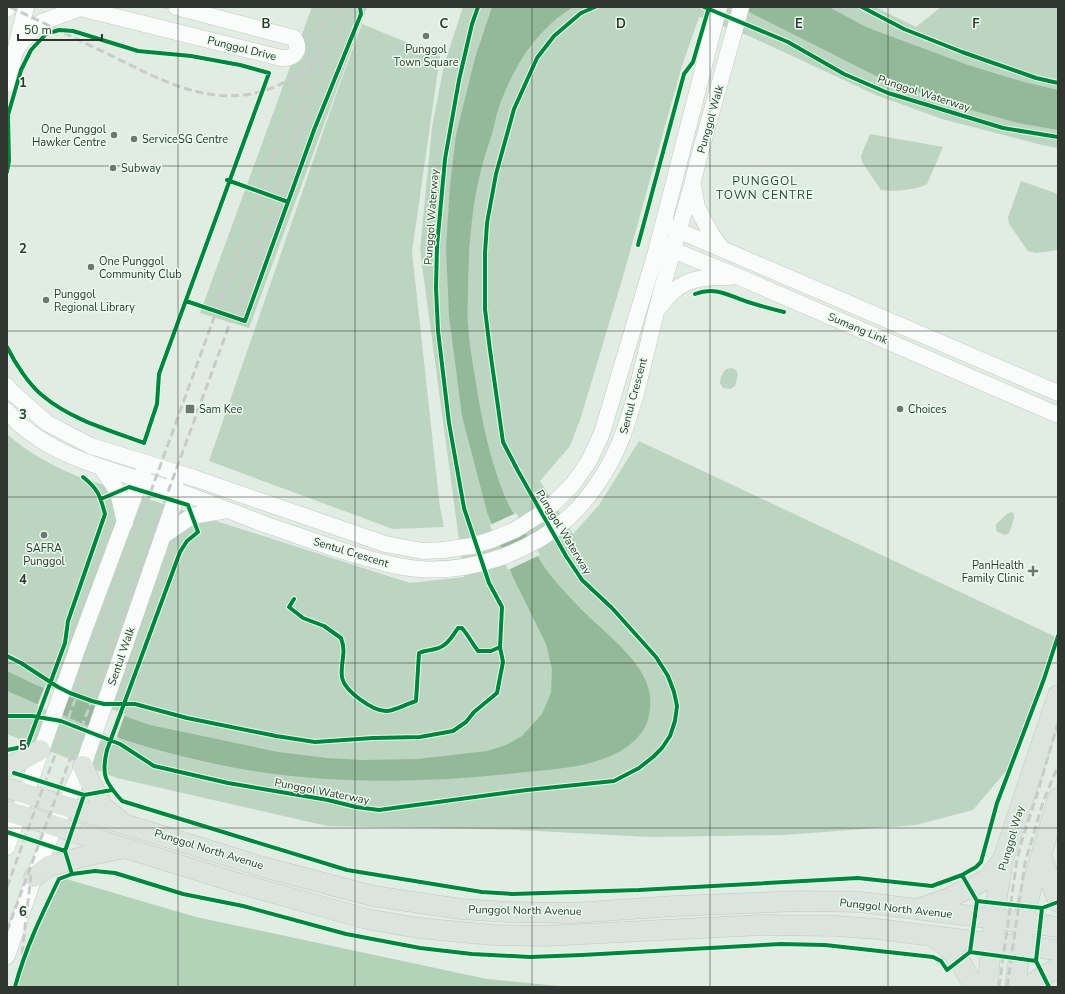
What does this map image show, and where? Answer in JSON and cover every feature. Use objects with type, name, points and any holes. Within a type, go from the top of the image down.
[{"type":"main road","name":"Punggol Way","points":[[987,987],[1003,859],[1058,695]]},
{"type":"main road","points":[[7,766],[11,766],[40,750]]},
{"type":"main road","points":[[83,766],[103,807],[123,822]]},
{"type":"main road","name":"Punggol North Avenue","points":[[16,790],[264,867],[373,896],[461,909],[509,912],[572,912],[800,901],[860,902],[918,908],[1058,927]]},
{"type":"main road","points":[[1015,987],[1026,907],[1042,857],[1058,798]]},
{"type":"main road","points":[[12,813],[241,884],[352,915],[418,928],[493,936],[544,936],[761,925],[836,926],[877,929],[1058,950]]},
{"type":"main road","points":[[34,877],[49,866],[90,854],[123,848]]},
{"type":"main road","points":[[1042,857],[1058,902]]},
{"type":"main road","points":[[918,908],[950,898],[988,879],[1003,859]]},
{"type":"main road","points":[[930,936],[945,945],[960,961],[974,987]]},
{"type":"main road","points":[[1028,987],[1043,976],[1058,968]]},
{"type":"street","points":[[7,84],[26,7]]},
{"type":"street","name":"Punggol Drive","points":[[78,8],[281,58],[289,58],[296,52],[298,46],[294,38],[176,7]]},
{"type":"street","name":"Punggol Walk","points":[[663,224],[719,7]]},
{"type":"street","name":"Punggol Walk","points":[[678,231],[741,7]]},
{"type":"street","points":[[16,50],[34,28],[42,22],[78,8]]},
{"type":"street","points":[[692,182],[697,207],[710,232],[724,251]]},
{"type":"street","name":"Sumang Link","points":[[663,224],[1015,373],[1058,393]]},
{"type":"street","name":"Sentul Crescent","points":[[7,411],[35,436],[66,454],[178,492],[306,539],[375,561],[417,569],[434,570],[466,566],[502,557],[526,546],[548,533],[568,518],[589,496],[608,466],[620,441],[632,405],[655,313],[665,247],[663,224]]},
{"type":"street","name":"Sentul Crescent","points":[[7,386],[12,393],[47,423],[91,446],[165,469],[385,544],[423,551],[472,546],[515,530],[539,515],[573,484],[592,455],[602,432],[665,247],[678,231]]},
{"type":"street","name":"Sumang Link","points":[[665,247],[739,277],[1058,415]]},
{"type":"street","points":[[655,313],[666,297],[678,287],[689,281],[703,277],[739,277]]},
{"type":"street","points":[[7,847],[16,790],[40,750],[147,463]]},
{"type":"street","points":[[101,467],[118,492],[125,523]]},
{"type":"street","points":[[165,469],[178,492]]},
{"type":"street","name":"Sentul Walk","points":[[7,956],[34,877],[83,766],[178,492]]},
{"type":"street","points":[[163,536],[192,516],[227,510]]},
{"type":"shaded area","points":[[312,7],[367,7],[249,328],[200,313]]},
{"type":"shaded area","points":[[463,7],[875,7],[916,27],[941,7],[1058,7],[1058,148],[942,119],[876,95],[749,36],[699,17],[681,69],[622,280],[581,417],[570,446],[540,481],[573,534],[599,505],[639,441],[1056,637],[1043,679],[1007,770],[973,810],[916,825],[784,835],[650,837],[518,830],[327,826],[117,778],[7,734],[7,434],[23,447],[41,458],[79,477],[410,583],[464,577],[420,250],[432,127],[444,65]]},
{"type":"shaded area","points":[[492,7],[573,7],[549,25],[539,36],[514,72],[499,108],[482,166],[472,216],[468,279],[469,331],[478,398],[491,455],[505,497],[542,564],[574,602],[625,651],[642,674],[648,686],[650,707],[649,716],[644,730],[627,747],[608,757],[585,764],[550,770],[410,781],[332,779],[254,771],[162,751],[110,734],[7,691],[7,671],[36,685],[150,725],[278,752],[327,758],[362,760],[417,759],[487,751],[506,745],[522,736],[542,714],[551,693],[552,669],[546,644],[513,577],[487,512],[462,416],[449,316],[446,249],[450,185],[456,135],[475,58]]},
{"type":"shaded area","points":[[739,7],[829,7],[866,27],[968,65],[1024,82],[1058,90],[1058,130],[1018,123],[960,107],[880,78]]},
{"type":"shaded area","points":[[362,24],[440,56],[412,252],[440,508],[444,527],[393,529],[209,461],[339,86]]},
{"type":"shaded area","points":[[870,134],[943,147],[927,184],[917,188],[905,190],[881,190],[862,162],[861,156]]},
{"type":"shaded area","points":[[1021,181],[1058,194],[1058,250],[1036,253],[1028,251],[1009,224],[1008,217]]},
{"type":"shaded area","points":[[732,368],[736,370],[738,374],[735,386],[730,389],[723,388],[720,383],[721,376],[726,369]]},
{"type":"shaded area","points":[[1012,512],[1014,514],[1014,519],[1009,533],[1005,535],[997,532],[996,524],[1008,513]]},
{"type":"shaded area","points":[[63,878],[196,917],[487,979],[569,987],[15,987],[28,951]]},
{"type":"pier","points":[[516,513],[527,533],[498,546],[490,525]]},
{"type":"pier","points":[[529,536],[540,555],[508,570],[500,550]]},
{"type":"pier","points":[[45,686],[68,694],[61,715],[37,706]]},
{"type":"pier","points":[[97,704],[125,714],[116,739],[89,727]]},
{"type":"railway","points":[[10,7],[150,75],[194,91],[217,95],[240,95],[263,91],[287,81],[308,67],[327,49]]},
{"type":"railway","points":[[163,7],[175,7]]},
{"type":"railway","points":[[7,887],[327,7]]},
{"type":"railway","points":[[241,293],[266,226],[278,185],[290,156],[303,93],[335,7]]},
{"type":"railway","points":[[7,931],[234,312],[257,275],[288,191],[296,165],[301,136],[311,97],[344,7]]},
{"type":"railway","points":[[338,33],[354,7]]},
{"type":"railway","points":[[234,275],[258,238]]},
{"type":"railway","points":[[999,987],[1017,859],[1058,723]]},
{"type":"railway","points":[[1007,987],[1025,863],[1043,802],[1058,766]]},
{"type":"railway","points":[[22,954],[31,875]]},
{"type":"cycle path","points":[[186,301],[245,321],[314,130],[361,14],[360,7]]},
{"type":"cycle path","name":"Punggol Waterway","points":[[7,656],[21,663],[58,687],[92,701],[104,704],[135,704],[187,718],[276,736],[315,742],[373,738],[420,737],[453,731],[466,722],[474,712],[497,693],[503,662],[500,647],[502,607],[489,583],[464,508],[449,423],[438,331],[436,288],[437,246],[445,159],[459,80],[472,24],[478,7]]},
{"type":"cycle path","name":"Punggol Waterway","points":[[7,716],[32,716],[61,721],[120,744],[154,766],[228,783],[379,810],[527,790],[614,781],[639,768],[662,748],[670,736],[675,721],[677,706],[668,676],[656,657],[612,608],[582,580],[566,556],[503,442],[485,309],[485,253],[487,223],[496,174],[514,109],[537,58],[554,36],[581,13],[595,7]]},
{"type":"cycle path","name":"Punggol Waterway","points":[[704,7],[788,42],[844,74],[888,93],[1003,128],[1058,137]]},
{"type":"cycle path","points":[[638,245],[684,74],[693,62],[709,7]]},
{"type":"cycle path","points":[[862,7],[904,29],[962,52],[1036,78],[1058,83]]},
{"type":"cycle path","points":[[7,172],[9,161],[8,115],[21,70],[31,50],[46,34],[59,30],[73,31],[138,51],[191,56],[240,65],[269,73],[159,374],[157,404],[144,443],[91,424],[66,412],[54,404],[43,396],[28,380],[18,367],[7,347]]},
{"type":"cycle path","points":[[227,180],[288,202]]},
{"type":"cycle path","points":[[695,294],[716,291],[757,305],[784,312]]},
{"type":"cycle path","points":[[7,750],[27,746],[65,643],[68,621],[105,514],[98,493],[83,477]]},
{"type":"cycle path","points":[[101,499],[129,487],[188,505],[198,532],[187,541],[180,552],[107,750],[104,766],[106,778],[112,789],[122,801],[347,870],[482,892],[512,894],[639,890],[858,878],[932,886],[962,875],[976,867],[981,862],[997,803],[1044,679],[1058,636]]},
{"type":"cycle path","points":[[294,599],[289,607],[303,618],[324,626],[341,638],[343,644],[342,677],[344,683],[360,700],[381,710],[387,711],[416,701],[419,653],[439,648],[448,641],[458,628],[462,628],[478,651],[491,651],[500,647]]},
{"type":"cycle path","points":[[14,773],[84,795],[112,790]]},
{"type":"cycle path","points":[[72,874],[65,851],[84,795]]},
{"type":"cycle path","points":[[7,832],[65,851]]},
{"type":"cycle path","points":[[15,987],[29,945],[59,879],[72,874],[95,871],[115,873],[183,894],[243,906],[346,934],[420,948],[472,954],[530,957],[781,944],[825,945],[933,957],[941,961],[947,970],[970,952],[977,901]]},
{"type":"cycle path","points":[[962,875],[977,901],[1042,908],[1058,902]]},
{"type":"cycle path","points":[[1042,908],[1036,961],[1049,987]]},
{"type":"cycle path","points":[[970,952],[1036,961]]},
{"type":"place","name":"Punggol Town Square","points":[[426,36]]},
{"type":"place","name":"One Punggol Hawker Centre","points":[[114,135]]},
{"type":"place","name":"ServiceSG Centre","points":[[134,139]]},
{"type":"place","name":"Subway","points":[[113,168]]},
{"type":"place","name":"One Punggol Community Club","points":[[91,267]]},
{"type":"place","name":"Punggol Regional Library","points":[[46,300]]},
{"type":"place","name":"Sam Kee","points":[[190,409]]},
{"type":"place","name":"Choices","points":[[900,409]]},
{"type":"place","name":"SAFRA Punggol","points":[[44,535]]},
{"type":"place","name":"PanHealth Family Clinic","points":[[1033,571]]},
{"type":"district","name":"PUNGGOL TOWN CENTRE","points":[[765,188]]}]
